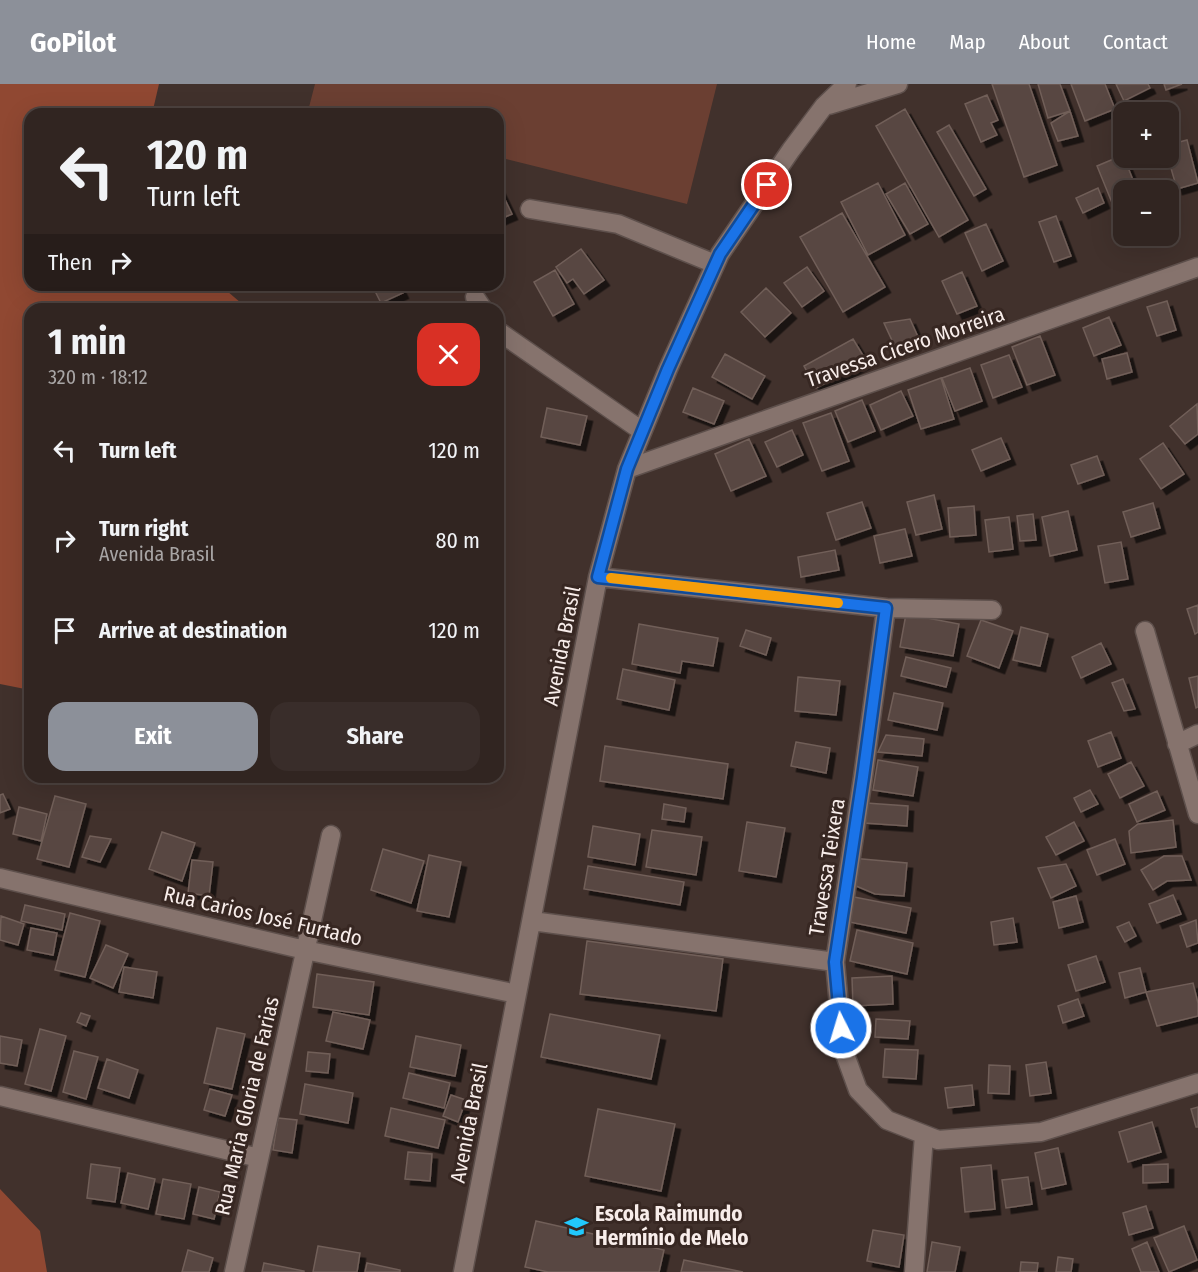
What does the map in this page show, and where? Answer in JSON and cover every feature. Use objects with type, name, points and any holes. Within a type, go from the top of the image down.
[{"type":"street","name":"Avenida Brasil","points":[[463,1272],[598,577],[627,469],[720,254],[791,150],[824,106],[847,84]]},
{"type":"street","points":[[824,106],[898,84]]},
{"type":"street","points":[[530,209],[618,224],[715,264]]},
{"type":"street","name":"Travessa Cicero Morreira","points":[[627,469],[1198,267]]},
{"type":"street","points":[[504,335],[642,431]]},
{"type":"street","points":[[598,577],[886,608],[992,610]]},
{"type":"street","name":"Travessa Teixera","points":[[886,608],[835,962],[843,1049],[858,1090],[887,1120],[924,1135]]},
{"type":"street","points":[[1145,631],[1198,814]]},
{"type":"street","points":[[1177,744],[1198,734]]},
{"type":"street","name":"Rua Maria Gloria de Farias","points":[[234,1272],[331,835]]},
{"type":"street","name":"Rua Carios José Furtado","points":[[0,878],[305,950],[517,994]]},
{"type":"street","points":[[532,921],[835,962]]},
{"type":"street","points":[[914,1272],[924,1135],[938,1140],[1041,1132],[1198,1083]]},
{"type":"street","points":[[0,1096],[259,1158]]},
{"type":"shaded area","points":[[0,84],[159,84],[153,108],[24,108],[24,291],[227,291],[241,303],[24,303],[24,689],[0,684]]},
{"type":"shaded area","points":[[315,84],[717,84],[687,204],[504,158],[504,108],[309,108]]},
{"type":"shaded area","points":[[0,1189],[40,1231],[47,1272],[0,1272]]},
{"type":"building","points":[[992,84],[1029,84],[1057,165],[1024,177]]},
{"type":"building","points":[[1038,84],[1060,84],[1070,111],[1048,118]]},
{"type":"building","points":[[1071,84],[1105,84],[1113,110],[1085,121]]},
{"type":"building","points":[[1116,84],[1148,84],[1150,88],[1124,101]]},
{"type":"building","points":[[1164,84],[1182,84],[1166,90]]},
{"type":"building","points":[[987,95],[998,120],[991,123],[997,135],[981,142],[965,104]]},
{"type":"building","points":[[905,109],[968,220],[939,237],[876,126]]},
{"type":"building","points":[[1070,111],[1078,136],[1058,141],[1051,123]]},
{"type":"building","points":[[949,125],[986,189],[974,196],[937,132]]},
{"type":"building","points":[[1187,140],[1198,183],[1179,188],[1179,180],[1174,180],[1171,168],[1179,168],[1179,142]]},
{"type":"building","points":[[1113,159],[1113,168],[1128,168],[1133,180],[1113,180],[1113,205],[1097,166]]},
{"type":"building","points":[[878,183],[905,235],[868,255],[841,202]]},
{"type":"building","points":[[905,183],[928,224],[910,234],[886,194]]},
{"type":"building","points":[[1098,188],[1104,203],[1083,213],[1076,198]]},
{"type":"building","points":[[504,197],[512,214],[504,217]]},
{"type":"building","points":[[842,213],[885,287],[843,312],[800,237]]},
{"type":"building","points":[[1056,216],[1071,256],[1054,262],[1039,222]]},
{"type":"building","points":[[986,224],[1003,261],[982,271],[965,233]]},
{"type":"building","points":[[581,249],[604,280],[584,294],[573,279],[567,283],[556,267]]},
{"type":"building","points":[[807,267],[824,291],[802,307],[784,283]]},
{"type":"building","points":[[555,270],[574,304],[553,316],[534,282]]},
{"type":"building","points":[[962,272],[977,306],[957,314],[942,281]]},
{"type":"building","points":[[766,288],[791,313],[765,337],[741,312]]},
{"type":"building","points":[[375,291],[402,291],[403,293],[381,303]]},
{"type":"building","points":[[1167,301],[1176,330],[1157,336],[1147,307]]},
{"type":"building","points":[[1109,317],[1121,345],[1094,356],[1083,328]]},
{"type":"building","points":[[910,319],[919,339],[896,349],[884,323]]},
{"type":"building","points":[[1040,336],[1055,375],[1027,385],[1012,347]]},
{"type":"building","points":[[853,339],[867,362],[816,388],[804,366]]},
{"type":"building","points":[[1127,353],[1132,372],[1107,379],[1102,359]]},
{"type":"building","points":[[725,354],[765,376],[752,399],[712,377]]},
{"type":"building","points":[[1009,355],[1022,387],[993,398],[981,365]]},
{"type":"building","points":[[970,368],[982,401],[955,411],[942,378]]},
{"type":"building","points":[[941,378],[954,419],[921,429],[908,390]]},
{"type":"building","points":[[693,388],[724,401],[714,424],[683,412]]},
{"type":"building","points":[[901,391],[913,416],[881,430],[870,405]]},
{"type":"building","points":[[862,400],[875,431],[848,442],[835,411]]},
{"type":"building","points":[[1197,404],[1198,434],[1185,444],[1170,426]]},
{"type":"building","points":[[547,408],[587,416],[580,445],[541,437]]},
{"type":"building","points":[[831,413],[849,461],[822,471],[803,423]]},
{"type":"building","points":[[792,430],[803,455],[777,467],[765,442]]},
{"type":"building","points":[[1001,438],[1010,459],[981,471],[972,450]]},
{"type":"building","points":[[749,439],[766,476],[731,491],[715,454]]},
{"type":"building","points":[[1163,443],[1184,474],[1161,489],[1140,459]]},
{"type":"building","points":[[1097,456],[1104,475],[1078,484],[1071,465]]},
{"type":"building","points":[[934,495],[942,529],[916,535],[907,502]]},
{"type":"building","points":[[862,502],[871,528],[836,540],[827,513]]},
{"type":"building","points":[[1153,503],[1160,528],[1131,537],[1123,512]]},
{"type":"building","points":[[974,506],[976,535],[950,537],[948,508]]},
{"type":"building","points":[[1068,511],[1077,550],[1050,556],[1042,517]]},
{"type":"building","points":[[1033,514],[1036,540],[1020,541],[1017,516]]},
{"type":"building","points":[[1009,517],[1013,549],[989,552],[985,520]]},
{"type":"building","points":[[905,529],[912,556],[880,563],[874,536]]},
{"type":"building","points":[[1121,542],[1128,579],[1105,583],[1098,546]]},
{"type":"building","points":[[835,550],[839,570],[801,577],[798,557]]},
{"type":"building","points":[[1198,605],[1198,632],[1195,634],[1187,609]]},
{"type":"building","points":[[906,614],[959,624],[953,656],[900,647]]},
{"type":"building","points":[[981,620],[1013,631],[999,668],[967,656]]},
{"type":"building","points":[[639,624],[718,638],[713,666],[682,661],[680,673],[632,664]]},
{"type":"building","points":[[1021,627],[1048,634],[1040,666],[1013,660]]},
{"type":"building","points":[[746,630],[771,638],[766,655],[740,646]]},
{"type":"building","points":[[1101,643],[1111,664],[1081,678],[1072,657]]},
{"type":"building","points":[[906,657],[951,668],[946,687],[901,676]]},
{"type":"building","points":[[623,669],[675,680],[669,710],[617,699]]},
{"type":"building","points":[[1198,676],[1198,707],[1196,708],[1189,678]]},
{"type":"building","points":[[798,677],[840,681],[836,715],[795,711]]},
{"type":"building","points":[[1123,679],[1135,709],[1124,711],[1112,683]]},
{"type":"building","points":[[894,693],[943,703],[937,730],[888,720]]},
{"type":"building","points":[[1111,732],[1121,758],[1098,767],[1088,741]]},
{"type":"building","points":[[886,735],[924,739],[922,756],[878,752]]},
{"type":"building","points":[[796,742],[830,748],[826,773],[791,766]]},
{"type":"building","points":[[605,746],[728,764],[723,799],[600,781]]},
{"type":"building","points":[[878,760],[918,767],[913,796],[873,790]]},
{"type":"building","points":[[1131,762],[1144,786],[1120,798],[1108,774]]},
{"type":"building","points":[[1090,790],[1098,804],[1081,812],[1074,798]]},
{"type":"building","points":[[1157,791],[1165,810],[1137,822],[1129,804]]},
{"type":"building","points":[[3,794],[10,809],[0,813],[0,795]]},
{"type":"building","points":[[55,796],[86,804],[69,867],[37,859]]},
{"type":"building","points":[[866,803],[908,806],[907,826],[864,823]]},
{"type":"building","points":[[664,804],[686,808],[684,822],[662,819]]},
{"type":"building","points":[[19,807],[47,814],[41,841],[13,834]]},
{"type":"building","points":[[1173,820],[1176,847],[1131,853],[1129,831],[1138,824]]},
{"type":"building","points":[[747,822],[785,828],[776,877],[739,871]]},
{"type":"building","points":[[1074,822],[1084,841],[1056,855],[1046,837]]},
{"type":"building","points":[[593,826],[640,834],[635,865],[588,857]]},
{"type":"building","points":[[652,830],[702,837],[696,875],[646,867]]},
{"type":"building","points":[[162,832],[195,843],[182,881],[149,869]]},
{"type":"building","points":[[90,836],[111,839],[100,862],[82,857]]},
{"type":"building","points":[[1115,839],[1125,864],[1097,875],[1087,850]]},
{"type":"building","points":[[383,849],[424,861],[411,903],[371,890]]},
{"type":"building","points":[[429,855],[461,862],[449,917],[417,911]]},
{"type":"building","points":[[1164,856],[1182,856],[1191,880],[1167,881],[1153,890],[1141,870]]},
{"type":"building","points":[[851,858],[907,863],[904,896],[875,894],[849,883]]},
{"type":"building","points":[[192,860],[213,862],[209,896],[188,893]]},
{"type":"building","points":[[1066,864],[1076,886],[1051,898],[1038,868]]},
{"type":"building","points":[[588,866],[684,882],[680,905],[584,889]]},
{"type":"building","points":[[1173,895],[1181,914],[1157,923],[1149,904]]},
{"type":"building","points":[[1076,896],[1083,922],[1059,928],[1053,902]]},
{"type":"building","points":[[854,897],[911,908],[906,933],[849,922]]},
{"type":"building","points":[[25,905],[65,914],[62,930],[21,921]]},
{"type":"building","points":[[70,913],[100,921],[85,977],[55,970]]},
{"type":"building","points":[[1,916],[24,924],[18,945],[0,940]]},
{"type":"building","points":[[1013,918],[1017,942],[994,945],[991,922]]},
{"type":"building","points":[[1196,920],[1198,943],[1187,947],[1180,926]]},
{"type":"building","points":[[1129,922],[1136,936],[1125,942],[1117,927]]},
{"type":"building","points":[[31,928],[57,933],[53,955],[27,950]]},
{"type":"building","points":[[857,930],[913,943],[907,974],[850,961]]},
{"type":"building","points":[[587,941],[723,959],[716,1011],[580,994]]},
{"type":"building","points":[[106,945],[128,954],[113,988],[90,978]]},
{"type":"building","points":[[1096,956],[1105,982],[1076,991],[1068,965]]},
{"type":"building","points":[[124,967],[157,972],[153,998],[119,992]]},
{"type":"building","points":[[1140,968],[1146,992],[1125,998],[1119,973]]},
{"type":"building","points":[[317,974],[374,982],[369,1015],[313,1007]]},
{"type":"building","points":[[892,976],[893,1004],[853,1006],[852,978]]},
{"type":"building","points":[[1193,983],[1198,1003],[1198,1016],[1157,1026],[1146,992]]},
{"type":"building","points":[[1078,999],[1084,1016],[1063,1023],[1058,1006]]},
{"type":"building","points":[[333,1012],[370,1020],[363,1049],[326,1041]]},
{"type":"building","points":[[81,1013],[90,1016],[86,1026],[77,1022]]},
{"type":"building","points":[[550,1014],[660,1035],[651,1079],[541,1057]]},
{"type":"building","points":[[876,1019],[910,1021],[908,1039],[875,1037]]},
{"type":"building","points":[[217,1028],[245,1034],[232,1089],[204,1083]]},
{"type":"building","points":[[40,1029],[66,1036],[51,1091],[25,1084]]},
{"type":"building","points":[[0,1036],[22,1040],[17,1066],[0,1063]]},
{"type":"building","points":[[416,1036],[461,1045],[455,1076],[410,1067]]},
{"type":"building","points":[[885,1049],[918,1050],[916,1079],[883,1077]]},
{"type":"building","points":[[74,1051],[98,1057],[86,1099],[63,1092]]},
{"type":"building","points":[[308,1052],[330,1054],[328,1073],[306,1071]]},
{"type":"building","points":[[107,1059],[138,1070],[129,1098],[98,1088]]},
{"type":"building","points":[[1046,1062],[1051,1093],[1030,1096],[1026,1065]]},
{"type":"building","points":[[989,1065],[1010,1066],[1009,1094],[988,1093]]},
{"type":"building","points":[[409,1073],[450,1083],[444,1108],[403,1098]]},
{"type":"building","points":[[305,1084],[353,1093],[348,1123],[300,1114]]},
{"type":"building","points":[[972,1085],[974,1105],[948,1108],[945,1088]]},
{"type":"building","points":[[210,1089],[232,1095],[225,1116],[204,1110]]},
{"type":"building","points":[[451,1095],[466,1100],[458,1122],[443,1116]]},
{"type":"building","points":[[1198,1107],[1198,1127],[1196,1127],[1191,1109]]},
{"type":"building","points":[[391,1108],[445,1120],[438,1148],[385,1136]]},
{"type":"building","points":[[598,1109],[675,1124],[661,1191],[585,1176]]},
{"type":"building","points":[[278,1118],[297,1120],[292,1153],[273,1150]]},
{"type":"building","points":[[1152,1122],[1161,1152],[1128,1162],[1119,1132]]},
{"type":"building","points":[[1058,1148],[1066,1184],[1042,1189],[1035,1153]]},
{"type":"building","points":[[408,1152],[432,1154],[430,1181],[405,1179]]},
{"type":"building","points":[[91,1164],[120,1168],[115,1202],[87,1198]]},
{"type":"building","points":[[1168,1164],[1168,1182],[1143,1183],[1143,1165]]},
{"type":"building","points":[[991,1165],[995,1209],[965,1212],[961,1168]]},
{"type":"building","points":[[128,1173],[155,1179],[148,1209],[121,1203]]},
{"type":"building","points":[[1028,1177],[1032,1204],[1006,1208],[1002,1180]]},
{"type":"building","points":[[163,1179],[191,1184],[184,1219],[156,1214]]},
{"type":"building","points":[[199,1187],[220,1192],[214,1219],[193,1214]]},
{"type":"building","points":[[1146,1206],[1153,1228],[1129,1235],[1123,1213]]},
{"type":"building","points":[[536,1221],[664,1250],[659,1272],[548,1272],[525,1267]]},
{"type":"building","points":[[1184,1226],[1197,1260],[1169,1272],[1154,1238]]},
{"type":"building","points":[[873,1230],[904,1235],[899,1267],[867,1261]]},
{"type":"building","points":[[932,1242],[960,1247],[955,1272],[927,1272]]},
{"type":"building","points":[[1147,1242],[1159,1272],[1141,1272],[1132,1249]]},
{"type":"building","points":[[318,1246],[360,1253],[357,1272],[313,1272]]},
{"type":"building","points":[[188,1250],[213,1258],[209,1272],[182,1272]]},
{"type":"building","points":[[1058,1257],[1073,1259],[1071,1272],[1056,1272]]},
{"type":"building","points":[[684,1260],[743,1272],[681,1272]]},
{"type":"building","points":[[1021,1262],[1038,1263],[1037,1272],[1020,1272]]},
{"type":"building","points":[[264,1263],[304,1271],[304,1272],[262,1272]]},
{"type":"building","points":[[367,1263],[400,1270],[400,1272],[365,1272]]},
{"type":"slow traffic","points":[[611,578],[838,603]]},
{"type":"place","name":"Escola Raimundo Hermínio de Melo","points":[[577,1226]]},
{"type":"route","points":[[767,185],[720,254],[668,369],[627,469],[598,577],[886,608],[835,962],[841,1028]]}]
